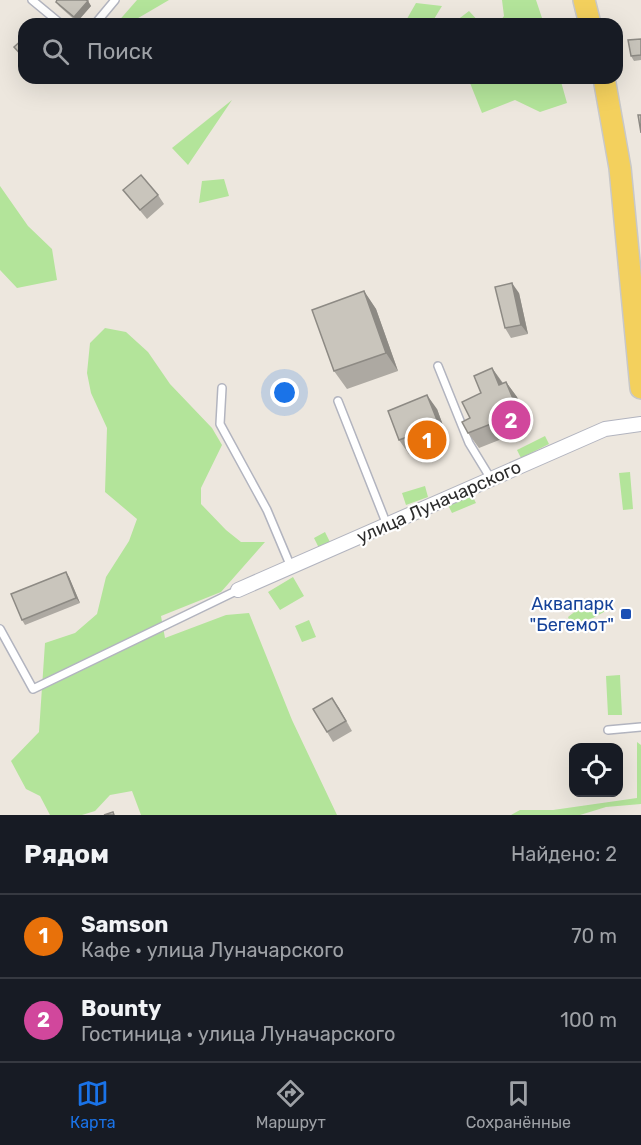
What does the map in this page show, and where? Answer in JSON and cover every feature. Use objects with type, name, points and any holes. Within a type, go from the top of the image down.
[{"type":"main road","points":[[584,0],[588,18]]},
{"type":"main road","points":[[605,84],[620,168],[641,388]]},
{"type":"street","name":"улица Луначарского","points":[[238,590],[605,429],[641,424]]},
{"type":"lane","points":[[32,0],[53,18]]},
{"type":"lane","points":[[100,18],[115,0]]},
{"type":"lane","points":[[438,366],[469,442],[491,480]]},
{"type":"lane","points":[[222,388],[220,424],[267,510],[291,567]]},
{"type":"lane","points":[[338,401],[387,525]]},
{"type":"lane","points":[[0,629],[33,689],[238,590]]},
{"type":"lane","points":[[608,730],[641,727]]},
{"type":"green space","points":[[137,0],[169,0],[138,18],[121,18]]},
{"type":"green space","points":[[502,0],[536,0],[542,18],[502,18]]},
{"type":"green space","points":[[416,3],[442,6],[435,18],[407,18]]},
{"type":"green space","points":[[469,11],[475,18],[460,18]]},
{"type":"green space","points":[[470,84],[562,84],[567,103],[540,112],[515,100],[482,113]]},
{"type":"green space","points":[[232,100],[188,165],[172,148]]},
{"type":"green space","points":[[224,179],[229,196],[199,203],[202,181]]},
{"type":"green space","points":[[0,186],[28,226],[52,249],[57,280],[17,288],[0,270]]},
{"type":"green space","points":[[105,328],[126,332],[148,352],[170,384],[212,428],[222,445],[201,488],[201,504],[241,542],[265,542],[221,592],[161,616],[165,638],[226,615],[249,613],[292,720],[337,815],[141,815],[132,791],[110,795],[95,811],[82,815],[50,815],[40,796],[26,789],[11,761],[39,732],[45,643],[75,633],[97,614],[106,577],[129,541],[137,519],[105,492],[107,428],[91,393],[87,373],[90,343]]},
{"type":"green space","points":[[545,436],[549,444],[521,458],[517,450]]},
{"type":"green space","points":[[630,472],[633,509],[623,510],[619,473]]},
{"type":"green space","points":[[425,486],[428,497],[406,505],[402,493]]},
{"type":"green space","points":[[471,493],[476,503],[452,513],[447,503]]},
{"type":"green space","points":[[325,532],[330,542],[319,548],[314,538]]},
{"type":"green space","points":[[293,577],[304,596],[280,610],[268,592]]},
{"type":"green space","points":[[596,605],[611,608],[593,618],[571,624],[568,617],[577,610]]},
{"type":"green space","points":[[309,620],[316,637],[302,642],[295,626]]},
{"type":"green space","points":[[620,675],[622,715],[608,715],[606,676]]},
{"type":"green space","points":[[637,742],[641,745],[641,804],[606,807],[580,815],[511,815],[520,810],[553,810],[637,798]]},
{"type":"building","points":[[57,0],[88,1],[74,17],[56,2]]},
{"type":"building","points":[[641,39],[641,55],[631,56],[628,40]]},
{"type":"building","points":[[638,115],[641,115],[641,133]]},
{"type":"building","points":[[141,175],[158,195],[140,210],[123,190]]},
{"type":"building","points":[[512,283],[521,325],[505,328],[495,287]]},
{"type":"building","points":[[364,291],[386,353],[334,371],[312,310]]},
{"type":"building","points":[[492,368],[499,385],[506,382],[519,413],[468,433],[462,422],[470,418],[462,402],[481,393],[474,376]]},
{"type":"building","points":[[427,395],[439,425],[399,440],[388,411]]},
{"type":"building","points":[[66,572],[76,598],[22,620],[11,594]]},
{"type":"building","points":[[332,698],[346,721],[327,732],[313,709]]},
{"type":"place","name":"Bounty","points":[[511,420]]},
{"type":"place","name":"Samson","points":[[427,440]]},
{"type":"place","name":"Аквапарк \"Бегемот\"","points":[[626,614]]}]
